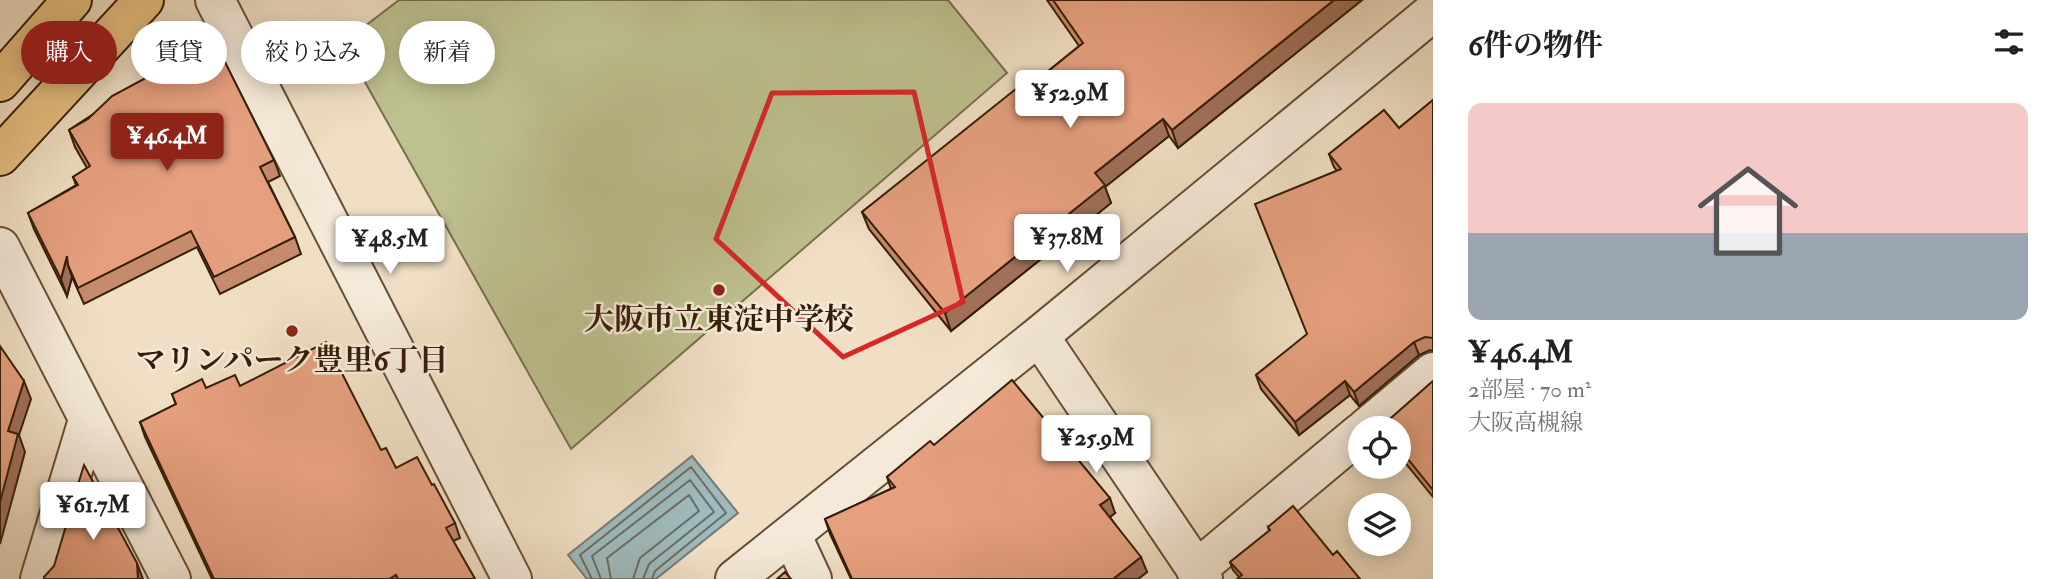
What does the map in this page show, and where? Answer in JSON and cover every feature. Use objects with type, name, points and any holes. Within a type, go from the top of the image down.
[{"type":"main road","points":[[0,82],[72,0]]},
{"type":"main road","points":[[0,156],[144,0]]},
{"type":"street","points":[[215,0],[512,579]]},
{"type":"street","points":[[735,579],[1039,336],[1433,12]]},
{"type":"street","points":[[0,247],[171,579]]},
{"type":"street","points":[[1039,336],[1199,575],[1348,444]]},
{"type":"street","points":[[1381,416],[1433,372]]},
{"type":"street","points":[[40,579],[88,420]]},
{"type":"street","points":[[791,534],[812,579]]},
{"type":"highlighted area","points":[[914,92],[963,302],[843,357],[716,239],[772,93]]},
{"type":"green space","points":[[399,0],[948,0],[1007,73],[571,449],[366,84],[385,84],[385,21],[372,21]]},
{"type":"water","points":[[692,456],[738,513],[656,579],[587,579],[568,555]]},
{"type":"building","points":[[1053,0],[1334,0],[1172,130],[1163,119],[1095,173],[1105,185],[945,313],[862,212],[1022,84],[1026,89],[1083,43]]},
{"type":"building","points":[[227,66],[274,160],[260,167],[295,237],[214,277],[191,231],[78,288],[67,256],[61,279],[28,213],[78,185],[73,177],[90,166],[69,130],[88,119],[112,96],[134,84],[227,84]]},
{"type":"building","points":[[1433,100],[1433,338],[1425,337],[1414,342],[1354,392],[1345,381],[1295,422],[1256,375],[1307,334],[1255,204],[1341,169],[1329,154],[1384,110],[1399,128]]},
{"type":"building","points":[[326,342],[381,450],[386,448],[396,468],[417,457],[432,485],[434,484],[455,523],[446,528],[475,579],[398,579],[396,575],[389,579],[214,579],[140,422],[176,404],[172,394],[202,379],[206,388],[235,375],[240,386]]},
{"type":"building","points":[[0,346],[24,381],[8,431],[18,434],[0,502]]},
{"type":"building","points":[[1012,380],[1110,498],[1100,505],[1141,557],[1113,579],[852,579],[825,519],[895,487],[887,477],[930,441],[934,445]]},
{"type":"building","points":[[1433,381],[1433,490],[1411,463],[1411,416],[1393,416]]},
{"type":"building","points":[[84,465],[137,563],[138,579],[44,579],[54,566],[69,516],[78,518],[76,491]]},
{"type":"building","points":[[1293,506],[1333,555],[1337,551],[1360,579],[1237,579],[1242,575],[1230,562],[1270,530],[1268,527]]},
{"type":"building","points":[[785,572],[791,579],[777,579]]},
{"type":"place","name":"大阪市立東淀中学校","points":[[719,290]]},
{"type":"place","name":"マリンパーク豊里6丁目","points":[[292,331]]}]
